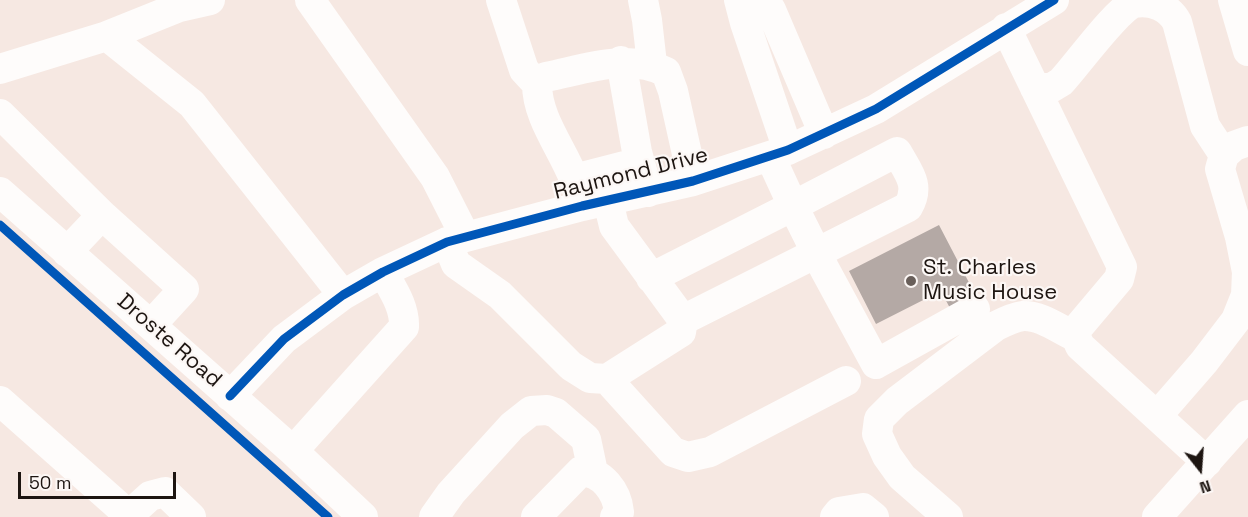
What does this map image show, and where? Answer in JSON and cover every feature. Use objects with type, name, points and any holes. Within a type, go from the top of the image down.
[{"type":"street","points":[[0,69],[107,36],[179,7],[210,0]]},
{"type":"street","points":[[310,0],[435,177],[456,239],[456,264],[500,295],[571,366],[590,378],[607,379],[681,332],[683,320],[614,226],[588,196],[558,148],[537,98],[537,84],[524,70],[501,0]]},
{"type":"street","points":[[643,0],[652,64]]},
{"type":"street","points":[[757,0],[824,134]]},
{"type":"street","points":[[757,0],[745,23],[793,206],[876,364],[975,309]]},
{"type":"street","name":"Raymond Drive","points":[[230,396],[284,339],[343,295],[383,272],[456,239],[588,196],[648,192],[693,181],[779,153],[876,109],[1054,0]]},
{"type":"street","points":[[1233,0],[1248,51]]},
{"type":"street","points":[[1035,88],[1051,88],[1061,82],[1117,16],[1133,4],[1148,2],[1161,4],[1172,13],[1177,22],[1205,126],[1236,148],[1220,169],[1240,237],[1247,272],[1246,295],[1236,320],[1204,362],[1157,416]]},
{"type":"street","points":[[1006,28],[1122,267],[1119,279],[1076,330],[1080,346],[1207,462]]},
{"type":"street","points":[[107,36],[192,104],[343,295]]},
{"type":"street","points":[[537,84],[546,77],[621,61],[652,64],[666,72],[673,91],[693,181]]},
{"type":"street","points":[[621,61],[628,105],[648,192]]},
{"type":"street","points":[[683,320],[908,207],[914,197],[914,184],[876,109]]},
{"type":"street","points":[[0,114],[102,215],[184,289],[151,325]]},
{"type":"street","points":[[651,278],[897,152]]},
{"type":"street","points":[[588,196],[640,162]]},
{"type":"street","name":"Droste Road","points":[[3,201],[67,252],[151,325],[293,451],[363,517]]},
{"type":"street","points":[[67,252],[102,215]]},
{"type":"street","points":[[293,451],[404,327],[405,316],[383,272]]},
{"type":"street","points":[[948,517],[903,477],[887,456],[877,434],[879,418],[897,401],[1002,323],[1023,316],[1041,320],[1076,337]]},
{"type":"street","points":[[607,379],[673,452],[688,457],[710,452],[846,381]]},
{"type":"street","points":[[0,401],[130,516],[150,496],[165,492],[191,517]]},
{"type":"street","points":[[437,516],[451,493],[512,426],[531,411],[548,410],[556,414],[586,439],[592,472]]},
{"type":"street","points":[[1157,517],[1248,414]]},
{"type":"street","points":[[536,517],[581,471],[592,472],[606,483],[618,498],[619,512],[615,517]]},
{"type":"street","points":[[835,517],[840,512],[863,508],[874,517]]},
{"type":"building","name":"St. Charles Music House","points":[[939,225],[977,298],[952,312],[941,291],[876,324],[849,271]]},
{"type":"cycle path","points":[[230,396],[284,339],[343,295],[383,272],[447,242],[582,206],[693,181],[788,150],[876,109],[1054,0]]},
{"type":"cycle path","points":[[0,225],[328,517]]},
{"type":"place","name":"St. Charles Music House","points":[[911,281]]}]
